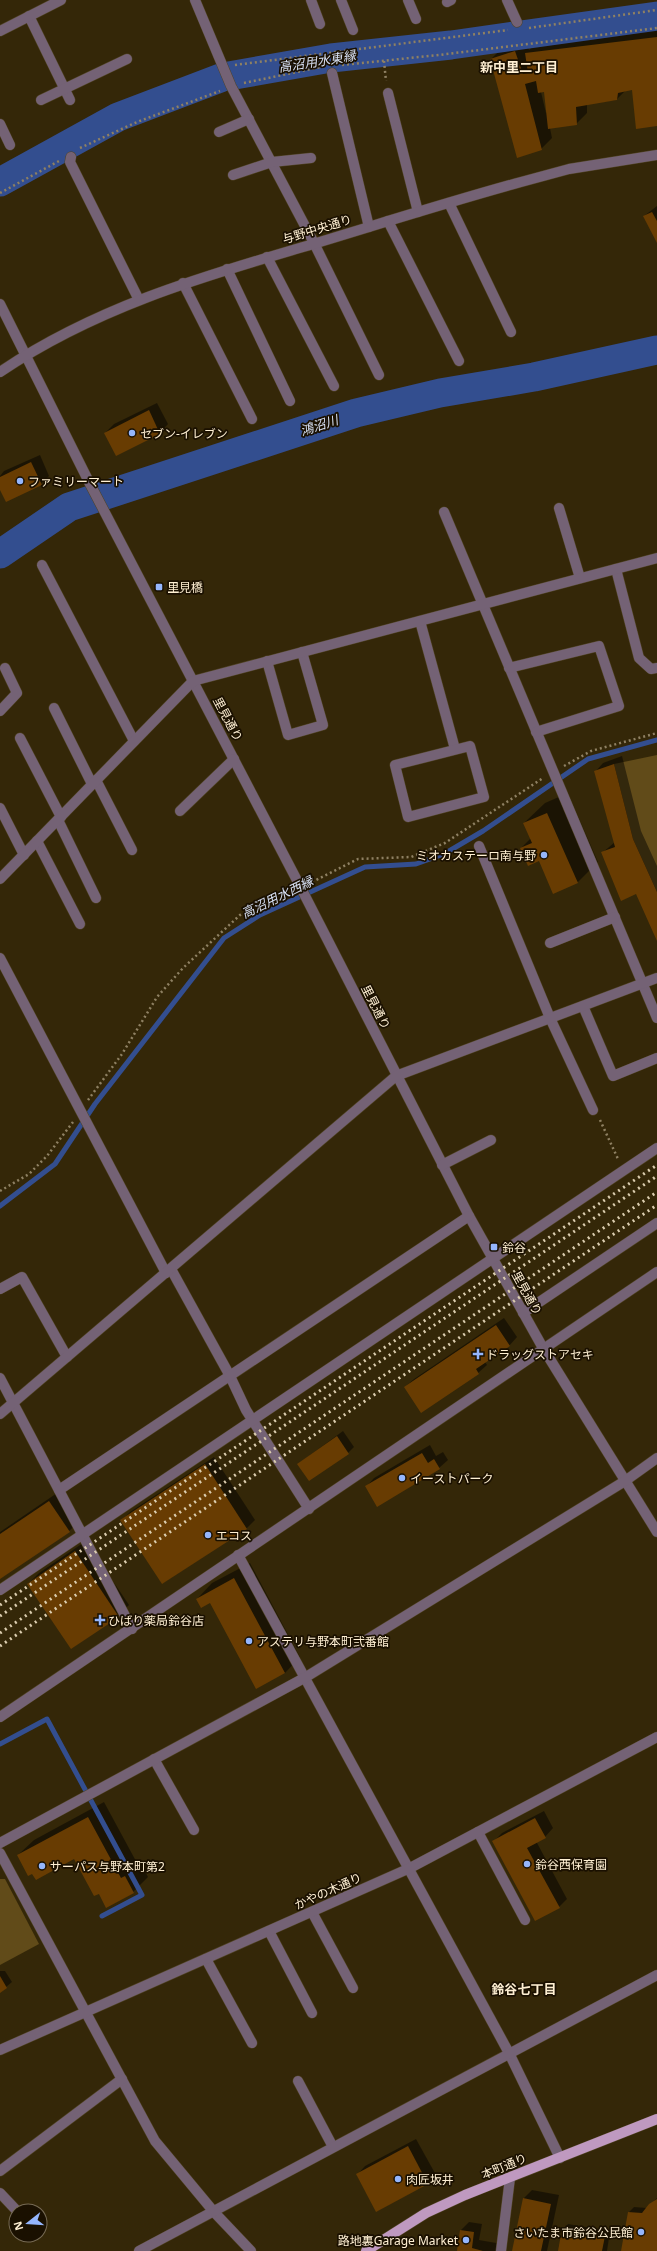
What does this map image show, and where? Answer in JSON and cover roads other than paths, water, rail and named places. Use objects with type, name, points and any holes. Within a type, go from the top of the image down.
[{"type":"main road","name":"本町通り","points":[[366,2251],[426,2213],[465,2195],[657,2119]]},
{"type":"street","points":[[1,29],[61,0]]},
{"type":"street","points":[[195,0],[227,67],[229,83],[314,243],[380,375]]},
{"type":"street","points":[[342,0],[353,30]]},
{"type":"street","points":[[408,0],[416,19]]},
{"type":"street","points":[[507,0],[514,26]]},
{"type":"street","points":[[308,1],[320,24]]},
{"type":"street","points":[[28,16],[70,100]]},
{"type":"street","points":[[41,100],[127,59]]},
{"type":"street","points":[[332,73],[369,227]]},
{"type":"street","points":[[388,93],[418,212]]},
{"type":"street","points":[[219,132],[249,119]]},
{"type":"street","points":[[0,124],[10,145]]},
{"type":"street","name":"与野中央通り","points":[[0,372],[27,354],[96,319],[183,283],[418,212],[569,169],[657,155]]},
{"type":"street","points":[[71,157],[70,162],[139,300]]},
{"type":"street","points":[[233,175],[272,162],[311,158]]},
{"type":"street","points":[[449,203],[511,332]]},
{"type":"street","points":[[388,221],[459,361]]},
{"type":"street","points":[[267,257],[334,386]]},
{"type":"street","points":[[227,269],[290,401]]},
{"type":"street","points":[[183,283],[252,419]]},
{"type":"street","points":[[0,304],[27,354]]},
{"type":"street","name":"里見通り","points":[[27,354],[90,484],[301,888],[469,1216],[543,1348],[657,1532]]},
{"type":"street","points":[[559,508],[580,578]]},
{"type":"street","points":[[444,512],[557,784],[657,1018]]},
{"type":"street","points":[[0,879],[193,681],[657,558]]},
{"type":"street","points":[[42,565],[134,741]]},
{"type":"street","points":[[616,569],[639,658],[651,669],[657,668]]},
{"type":"street","points":[[420,621],[455,749]]},
{"type":"street","points":[[509,668],[599,646],[619,706],[536,732]]},
{"type":"street","points":[[267,661],[288,735],[323,725],[302,652]]},
{"type":"street","points":[[0,711],[17,693],[5,668]]},
{"type":"street","points":[[54,708],[132,850]]},
{"type":"street","points":[[20,738],[96,898]]},
{"type":"street","points":[[470,746],[484,797],[408,817],[395,764],[455,749],[470,746]]},
{"type":"street","points":[[180,811],[234,759]]},
{"type":"street","points":[[0,808],[24,855]]},
{"type":"street","points":[[37,841],[80,924]]},
{"type":"street","points":[[479,846],[550,1018],[593,1110]]},
{"type":"street","points":[[550,943],[614,917]]},
{"type":"street","points":[[0,958],[168,1271],[230,1376],[253,1420],[309,1509]]},
{"type":"street","points":[[0,1414],[396,1076],[657,978]]},
{"type":"street","points":[[583,1006],[613,1076],[657,1058]]},
{"type":"street","points":[[442,1165],[491,1140]]},
{"type":"street","points":[[0,1590],[657,1148]]},
{"type":"street","points":[[59,1490],[469,1216]]},
{"type":"street","points":[[523,1313],[657,1223]]},
{"type":"street","points":[[0,1717],[657,1272]]},
{"type":"street","points":[[0,1289],[22,1277],[67,1357]]},
{"type":"street","points":[[0,1378],[132,1629]]},
{"type":"street","points":[[0,1843],[306,1677],[625,1481],[657,1458]]},
{"type":"street","points":[[238,1555],[410,1868],[509,2053],[560,2158]]},
{"type":"street","name":"かやの木通り","points":[[0,2050],[410,1868],[657,1736]]},
{"type":"street","points":[[154,1760],[194,1830]]},
{"type":"street","points":[[478,1832],[525,1920]]},
{"type":"street","points":[[0,1853],[155,2141],[214,2212],[251,2251]]},
{"type":"street","points":[[312,1912],[353,1988]]},
{"type":"street","points":[[269,1931],[312,2013]]},
{"type":"street","points":[[206,1959],[252,2042]]},
{"type":"street","points":[[139,2251],[657,1975]]},
{"type":"street","points":[[0,2171],[122,2078]]},
{"type":"street","points":[[298,2081],[333,2147]]},
{"type":"street","points":[[501,2251],[510,2178]]},
{"type":"street","points":[[0,2193],[9,2203]]},
{"type":"waterway","name":"高沼用水東縁","points":[[0,182],[118,117],[223,77],[331,58],[451,45],[657,16]]},
{"type":"waterway","name":"鴻沼川","points":[[0,554],[69,507],[356,413],[440,393],[534,377],[657,350]]},
{"type":"waterway","name":"高沼用水西縁","points":[[0,1206],[55,1164],[95,1104],[224,938],[260,915],[365,867],[416,864],[444,854],[483,831],[588,759],[657,740]]},
{"type":"waterway","points":[[0,1744],[47,1719],[142,1895],[102,1916]]},
{"type":"railway","points":[[0,1605],[657,1165]]},
{"type":"railway","points":[[0,1616],[657,1176]]},
{"type":"railway","points":[[0,1633],[657,1192]]},
{"type":"railway","points":[[0,1646],[657,1205]]},
{"type":"place","name":"セブン-イレブン","points":[[132,433]]},
{"type":"place","name":"ファミリーマート","points":[[20,481]]},
{"type":"place","name":"里見橋","points":[[159,587]]},
{"type":"place","name":"ミオカステーロ南与野","points":[[544,855]]},
{"type":"place","name":"鈴谷","points":[[494,1247]]},
{"type":"place","name":"ドラッグストアセキ","points":[[478,1354]]},
{"type":"place","name":"イーストパーク","points":[[402,1478]]},
{"type":"place","name":"エコス","points":[[208,1535]]},
{"type":"place","name":"ひばり薬局鈴谷店","points":[[100,1620]]},
{"type":"place","name":"アステリ与野本町弐番館","points":[[249,1641]]},
{"type":"place","name":"鈴谷西保育園","points":[[527,1864]]},
{"type":"place","name":"サーパス与野本町第2","points":[[42,1866]]},
{"type":"place","name":"肉匠坂井","points":[[398,2179]]},
{"type":"place","name":"さいたま市鈴谷公民館","points":[[641,2232]]},
{"type":"place","name":"路地裏Garage Market","points":[[466,2240]]},
{"type":"district","name":"新中里二丁目","points":[[519,67]]},
{"type":"district","name":"鈴谷七丁目","points":[[524,1989]]}]
